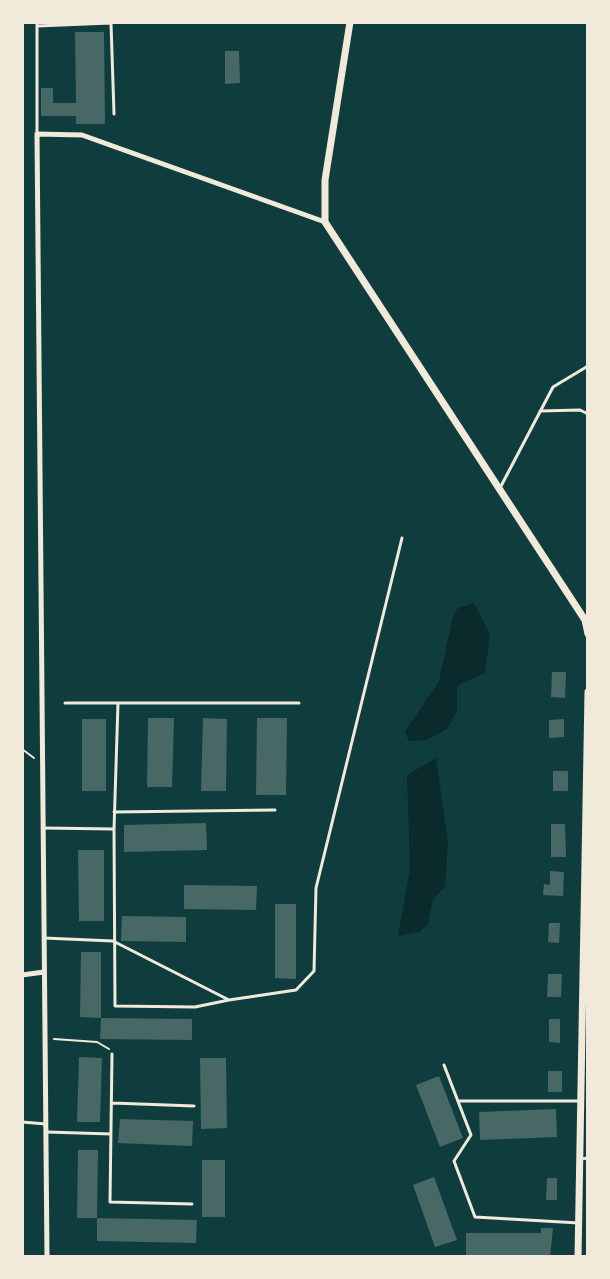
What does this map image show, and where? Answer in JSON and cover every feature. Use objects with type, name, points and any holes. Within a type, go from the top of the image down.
[{"type":"street","points":[[350,22],[325,180],[325,222],[586,620],[588,634]]},
{"type":"street","points":[[47,1257],[37,134],[82,135],[325,222]]},
{"type":"street","points":[[578,1257],[584,1158],[581,1101],[585,1051],[588,692]]},
{"type":"street","points":[[22,975],[44,972]]},
{"type":"lane","points":[[37,134],[37,24],[111,23],[114,114]]},
{"type":"lane","points":[[500,488],[553,387],[588,366]]},
{"type":"lane","points":[[540,411],[580,410],[588,414]]},
{"type":"lane","points":[[118,703],[114,812],[115,1006],[195,1007],[296,990],[314,971],[316,888],[402,538]]},
{"type":"lane","points":[[65,703],[299,703]]},
{"type":"lane","points":[[114,812],[275,810]]},
{"type":"lane","points":[[43,828],[114,829]]},
{"type":"lane","points":[[44,938],[113,941],[229,1000]]},
{"type":"lane","points":[[112,1054],[110,1202],[192,1204]]},
{"type":"lane","points":[[444,1065],[471,1135],[454,1161],[475,1217],[579,1223]]},
{"type":"lane","points":[[458,1101],[581,1101]]},
{"type":"lane","points":[[112,1103],[194,1106]]},
{"type":"lane","points":[[22,1122],[46,1124]]},
{"type":"lane","points":[[46,1132],[111,1134]]},
{"type":"path","points":[[22,749],[42,765]]},
{"type":"path","points":[[45,1038],[97,1042],[108,1046],[112,1054]]},
{"type":"water","points":[[474,603],[490,634],[485,673],[457,686],[457,711],[447,729],[427,740],[409,741],[405,732],[439,681],[453,616],[458,608]]},
{"type":"water","points":[[436,758],[448,843],[445,887],[433,899],[428,924],[419,932],[398,936],[410,870],[407,775]]},
{"type":"building","points":[[75,32],[104,32],[105,124],[76,124],[76,116],[41,116],[41,88],[53,88],[53,103],[76,103]]},
{"type":"building","points":[[225,51],[239,51],[240,83],[225,84]]},
{"type":"building","points":[[552,672],[566,672],[565,698],[551,697]]},
{"type":"building","points":[[148,718],[174,718],[172,787],[147,787]]},
{"type":"building","points":[[203,718],[227,719],[226,791],[201,791]]},
{"type":"building","points":[[257,718],[287,718],[286,795],[256,795]]},
{"type":"building","points":[[82,719],[106,719],[106,791],[82,791]]},
{"type":"building","points":[[564,719],[564,737],[549,738],[549,720]]},
{"type":"building","points":[[553,771],[568,771],[568,791],[553,791]]},
{"type":"building","points":[[206,823],[207,850],[124,852],[124,825]]},
{"type":"building","points":[[551,824],[565,824],[566,857],[551,857]]},
{"type":"building","points":[[78,850],[104,850],[104,921],[79,921]]},
{"type":"building","points":[[550,871],[564,872],[563,896],[543,895],[544,884],[550,885]]},
{"type":"building","points":[[184,885],[257,886],[256,910],[184,909]]},
{"type":"building","points":[[275,904],[296,904],[296,979],[275,978]]},
{"type":"building","points":[[122,916],[186,917],[186,942],[121,941]]},
{"type":"building","points":[[549,923],[560,923],[559,943],[548,942]]},
{"type":"building","points":[[81,952],[101,952],[101,1018],[80,1017]]},
{"type":"building","points":[[548,974],[562,974],[561,997],[547,997]]},
{"type":"building","points":[[101,1018],[192,1019],[192,1040],[100,1039]]},
{"type":"building","points":[[549,1019],[560,1019],[560,1043],[549,1042]]},
{"type":"building","points":[[79,1057],[102,1058],[100,1122],[77,1122]]},
{"type":"building","points":[[200,1058],[226,1058],[227,1128],[201,1129]]},
{"type":"building","points":[[548,1071],[562,1071],[562,1092],[548,1092]]},
{"type":"building","points":[[439,1076],[463,1138],[440,1147],[416,1085]]},
{"type":"building","points":[[556,1109],[557,1137],[480,1140],[479,1112]]},
{"type":"building","points":[[120,1119],[193,1121],[192,1146],[118,1143]]},
{"type":"building","points":[[78,1150],[98,1150],[97,1218],[77,1218]]},
{"type":"building","points":[[202,1160],[225,1160],[225,1217],[202,1217]]},
{"type":"building","points":[[434,1177],[457,1240],[435,1247],[413,1185]]},
{"type":"building","points":[[547,1178],[557,1178],[557,1200],[546,1200]]},
{"type":"building","points":[[97,1218],[197,1220],[196,1243],[97,1241]]},
{"type":"building","points":[[541,1228],[553,1228],[550,1257],[466,1255],[466,1233],[541,1233]]}]
